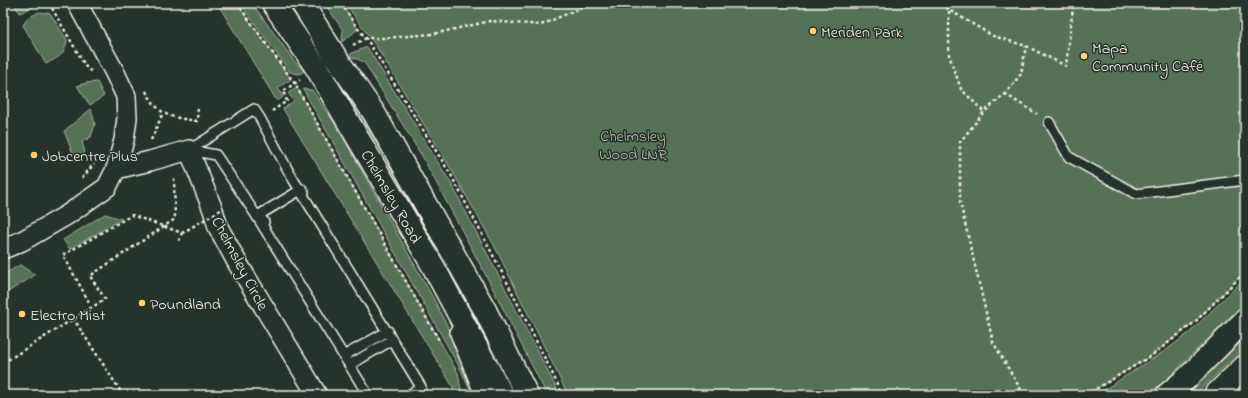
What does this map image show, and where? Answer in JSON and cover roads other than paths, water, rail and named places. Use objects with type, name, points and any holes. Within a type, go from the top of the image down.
[{"type":"street","points":[[3,249],[22,241],[67,215],[107,187],[116,169],[124,140],[127,118],[126,96],[77,3]]},
{"type":"street","name":"Chelmsley Road","points":[[273,3],[316,67],[433,266],[502,395]]},
{"type":"street","name":"Chelmsley Road","points":[[302,3],[335,56],[374,113],[485,310],[527,395]]},
{"type":"street","points":[[116,169],[188,150]]},
{"type":"street","name":"Chelmsley Circle","points":[[188,150],[213,210],[218,227],[238,264],[317,395]]},
{"type":"street","points":[[433,266],[484,395]]},
{"type":"street","points":[[1168,395],[1245,320]]},
{"type":"street","points":[[1215,395],[1245,366]]},
{"type":"lane","points":[[188,150],[254,109],[290,174],[422,385],[404,395]]},
{"type":"lane","points":[[1049,122],[1069,157],[1136,194],[1245,180]]},
{"type":"lane","points":[[188,150],[216,155],[261,222],[370,395]]},
{"type":"lane","points":[[346,353],[259,215],[302,189],[387,331]]},
{"type":"lane","points":[[370,395],[262,216],[305,191],[422,383],[404,395]]},
{"type":"lane","points":[[346,353],[387,331]]},
{"type":"lane","points":[[353,365],[393,340]]},
{"type":"lane","points":[[393,340],[421,387],[409,395]]},
{"type":"place","name":"Meriden Park","points":[[813,31]]},
{"type":"place","name":"Mapa Community Café","points":[[1084,56]]},
{"type":"place","name":"Jobcentre Plus","points":[[34,155]]},
{"type":"place","name":"Poundland","points":[[142,303]]},
{"type":"place","name":"Electro Mist","points":[[22,314]]},
{"type":"park label","name":"Chelmsley Wood LNR","points":[[633,144]]}]
